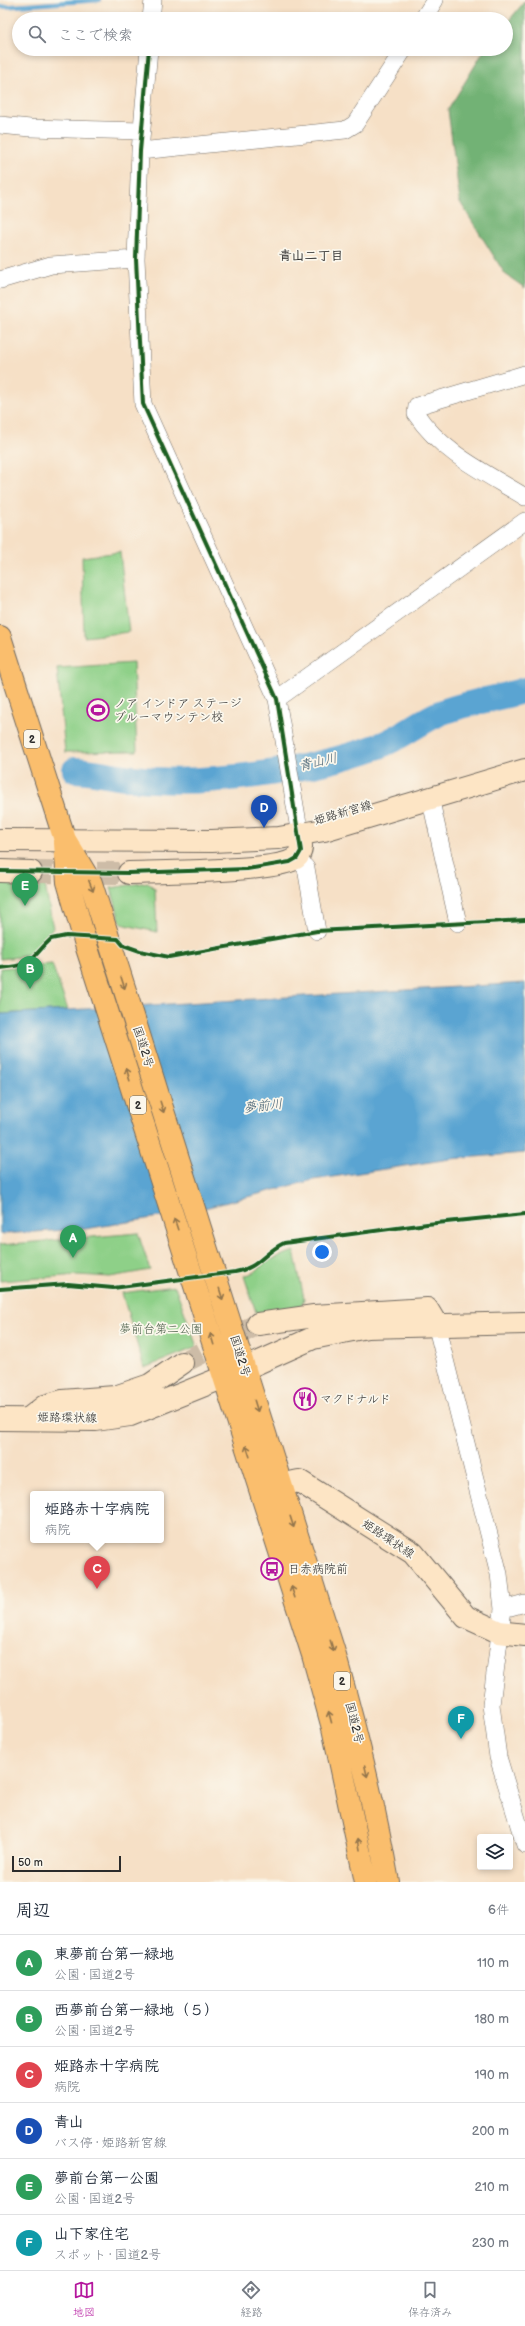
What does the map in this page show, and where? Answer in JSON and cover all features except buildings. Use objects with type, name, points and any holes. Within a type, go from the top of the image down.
[{"type":"highway","name":"国道2号","points":[[0,637],[65,840],[91,883],[244,1369],[354,1722],[377,1822],[388,1882]]},
{"type":"highway","name":"国道2号","points":[[65,840],[68,882],[87,948],[313,1655],[335,1735],[366,1882]]},
{"type":"main road","name":"姫路新宮線","points":[[0,840],[246,841],[300,835],[364,819],[430,797],[525,770]]},
{"type":"main road","points":[[129,873],[247,869],[290,862],[297,858],[301,851],[300,835]]},
{"type":"main road","points":[[0,871],[31,872]]},
{"type":"main road","points":[[258,1324],[314,1316],[427,1309],[436,1324],[525,1323]]},
{"type":"main road","name":"姫路環状線","points":[[0,1418],[96,1420],[130,1415],[223,1376],[244,1369],[313,1338],[367,1327],[436,1324]]},
{"type":"main road","points":[[30,1418],[45,1406],[56,1403],[115,1397],[150,1385],[182,1363]]},
{"type":"main road","name":"姫路環状線","points":[[280,1485],[299,1481],[413,1553],[466,1617],[500,1632],[525,1635]]},
{"type":"street","points":[[427,12],[435,0]]},
{"type":"street","points":[[152,12],[153,1]]},
{"type":"street","points":[[148,56],[140,151],[136,259],[143,404],[276,699],[300,835]]},
{"type":"street","points":[[140,151],[345,130],[356,124],[400,56]]},
{"type":"street","points":[[0,125],[30,128],[142,131]]},
{"type":"street","points":[[0,280],[51,265],[136,259]]},
{"type":"street","points":[[525,374],[418,406],[416,414],[424,427],[447,449],[525,498]]},
{"type":"street","points":[[276,699],[525,521]]},
{"type":"street","points":[[430,797],[458,923]]},
{"type":"street","points":[[297,858],[306,868],[317,931]]},
{"type":"street","points":[[436,1324],[500,1574],[503,1610],[491,1705],[498,1757],[525,1845]]},
{"type":"street","points":[[503,1610],[525,1603]]},
{"type":"green space","points":[[525,1],[525,288],[505,274],[460,202],[448,110],[481,56],[513,56],[513,16]]},
{"type":"green space","points":[[120,552],[129,632],[84,637],[82,557]]},
{"type":"green space","name":"ノア インドア ステージ ブルーマウンテン校","points":[[133,663],[137,751],[65,752],[57,668]]},
{"type":"green space","points":[[0,880],[45,885],[53,928],[28,956],[0,959]]},
{"type":"green space","points":[[148,882],[155,889],[157,932],[121,924],[111,888]]},
{"type":"green space","points":[[52,964],[68,1010],[0,1014],[0,968]]},
{"type":"green space","points":[[138,1233],[150,1270],[110,1277],[78,1275],[0,1281],[0,1245]]},
{"type":"green space","points":[[294,1251],[304,1298],[301,1308],[257,1315],[244,1276],[255,1272],[267,1261]]},
{"type":"green space","name":"夢前台第二公園","points":[[175,1286],[197,1347],[144,1368],[122,1293]]},
{"type":"water","name":"夢前川","points":[[525,983],[525,1153],[450,1159],[313,1180],[189,1212],[85,1229],[0,1234],[0,1014]]},
{"type":"waterway","points":[[0,7],[99,0]]},
{"type":"waterway","name":"青山川","points":[[75,770],[132,778],[160,780],[191,780],[257,775],[322,763],[352,755],[387,743],[440,713],[461,706],[525,690]]},
{"type":"tunnel","points":[[31,872],[129,873]]},
{"type":"tunnel","points":[[182,1363],[258,1324]]},
{"type":"cycle path","points":[[0,871],[129,873],[247,869],[290,862],[297,858],[301,851],[277,699],[143,404],[136,259],[140,151],[148,56]]},
{"type":"cycle path","points":[[0,968],[12,967],[26,963],[34,957],[51,939],[66,936],[118,939],[123,945],[140,951],[169,957],[317,931],[525,920]]},
{"type":"cycle path","points":[[0,1289],[68,1284],[113,1288],[235,1272],[256,1264],[271,1251],[284,1243],[427,1224],[525,1214]]},
{"type":"place","name":"ノア インドア ステージ ブルーマウンテン校","points":[[98,710]]},
{"type":"place","name":"青山","points":[[264,828]]},
{"type":"place","name":"夢前台第一公園","points":[[25,906]]},
{"type":"place","name":"西夢前台第一緑地（５）","points":[[30,989]]},
{"type":"place","name":"東夢前台第一緑地","points":[[73,1258]]},
{"type":"place","name":"マクドナルド","points":[[305,1399]]},
{"type":"place","name":"日赤病院前","points":[[272,1569]]},
{"type":"place","name":"姫路赤十字病院","points":[[97,1589]]},
{"type":"place","name":"山下家住宅","points":[[461,1739]]},
{"type":"district","name":"青山二丁目","points":[[311,256]]}]
